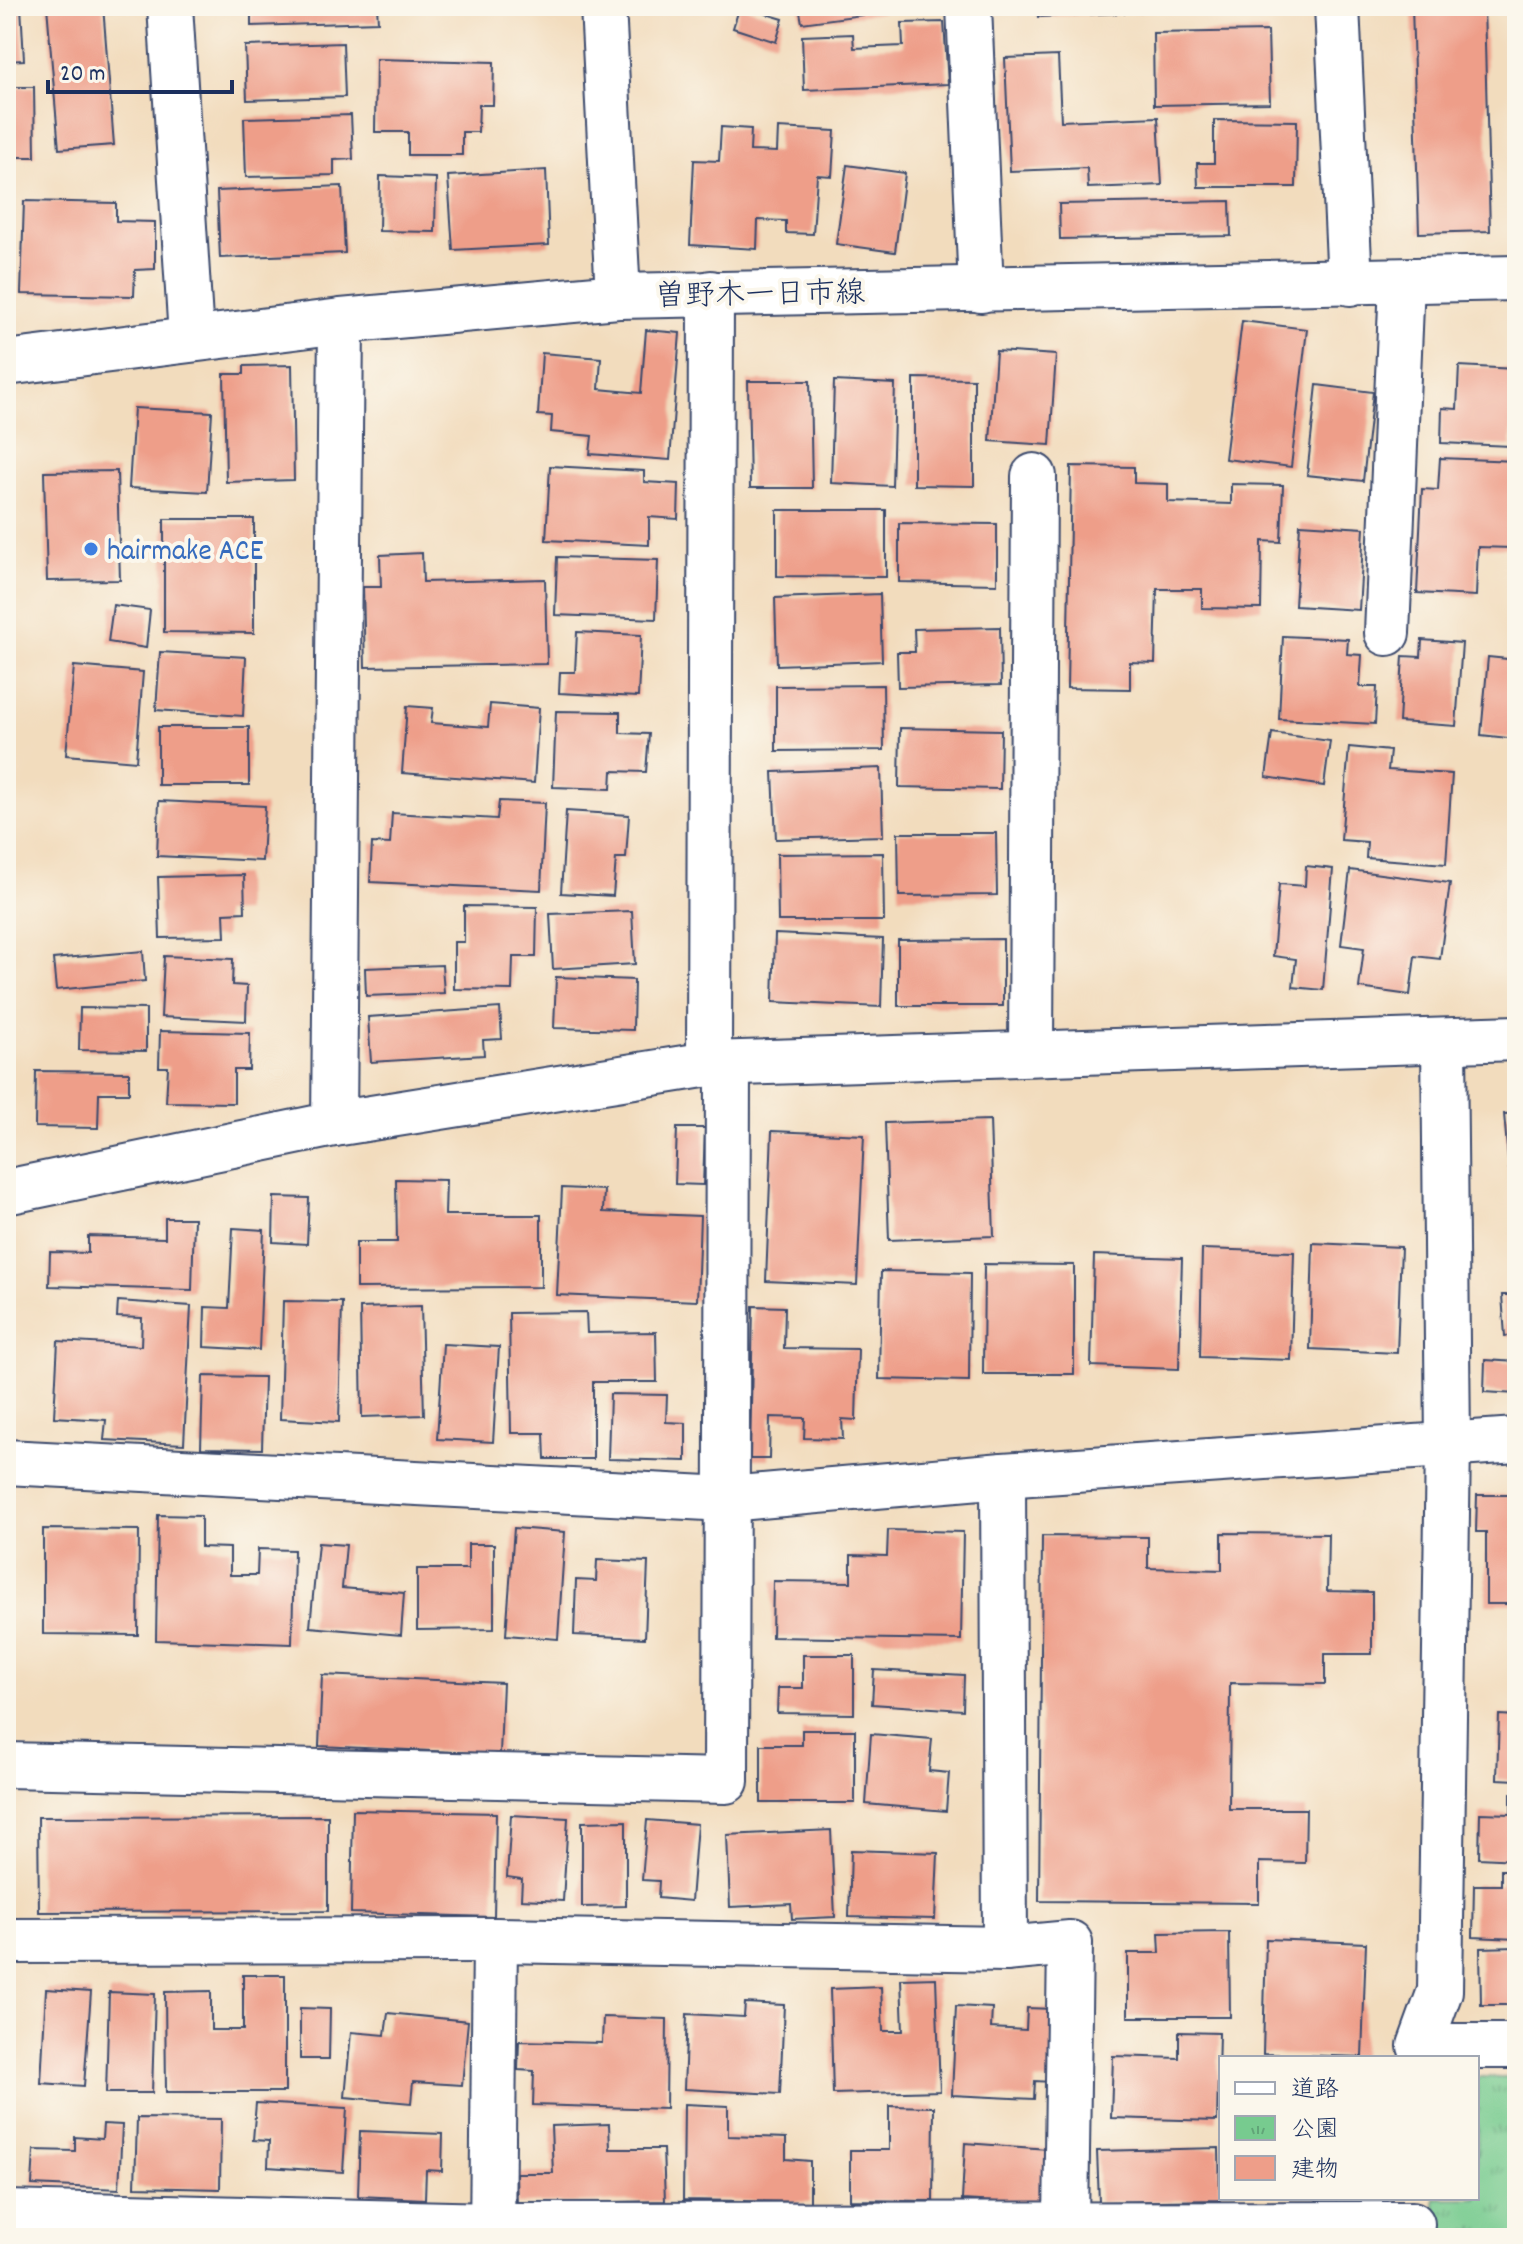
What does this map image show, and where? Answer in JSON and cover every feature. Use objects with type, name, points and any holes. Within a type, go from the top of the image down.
[{"type":"street","points":[[170,6],[191,337]]},
{"type":"street","points":[[603,6],[618,296]]},
{"type":"street","points":[[969,6],[981,290]]},
{"type":"street","points":[[1337,6],[1350,283]]},
{"type":"street","name":"曽野木一日市線","points":[[6,363],[191,337],[618,296],[1517,278]]},
{"type":"street","points":[[1387,633],[1402,282]]},
{"type":"street","points":[[6,1765],[726,1781],[727,1499],[718,1064],[711,293]]},
{"type":"street","points":[[334,1124],[341,321]]},
{"type":"street","points":[[1031,1053],[1034,476]]},
{"type":"street","points":[[6,1192],[334,1124],[718,1064],[1517,1038]]},
{"type":"street","points":[[1444,1041],[1448,1444],[1440,1991],[1420,2052],[1517,2046]]},
{"type":"street","points":[[6,1462],[727,1499],[1003,1475],[1517,1440]]},
{"type":"street","points":[[1003,1475],[1005,1949]]},
{"type":"street","points":[[492,2231],[495,1940]]},
{"type":"street","points":[[6,1941],[495,1940],[1005,1949],[1070,1943],[1066,2222]]},
{"type":"street","points":[[6,2213],[492,2231],[1412,2220]]},
{"type":"green space","points":[[1479,2077],[1517,2077],[1517,2238],[1435,2238],[1435,2200],[1479,2200]]},
{"type":"building","points":[[6,6],[21,6],[24,60],[6,61]]},
{"type":"building","points":[[47,6],[103,6],[114,145],[59,149]]},
{"type":"building","points":[[251,6],[377,6],[378,22],[251,26]]},
{"type":"building","points":[[740,6],[783,19],[776,42],[733,28]]},
{"type":"building","points":[[799,6],[884,6],[885,12],[802,23]]},
{"type":"building","points":[[1037,6],[1141,6],[1141,12],[1038,17]]},
{"type":"building","points":[[1412,6],[1484,6],[1490,231],[1419,233]]},
{"type":"building","points":[[944,22],[948,84],[804,90],[802,36],[853,34],[854,48],[903,46],[902,23]]},
{"type":"building","points":[[1268,31],[1270,103],[1154,105],[1153,33]]},
{"type":"building","points":[[343,43],[345,97],[247,100],[245,46]]},
{"type":"building","points":[[1058,56],[1061,121],[1158,117],[1162,185],[1088,188],[1087,168],[1010,171],[1005,58]]},
{"type":"building","points":[[376,59],[494,62],[493,105],[479,105],[478,132],[462,132],[462,155],[408,155],[408,132],[375,132]]},
{"type":"building","points":[[6,87],[34,87],[35,157],[6,157]]},
{"type":"building","points":[[351,115],[353,159],[334,160],[334,175],[246,177],[244,118]]},
{"type":"building","points":[[1214,120],[1297,121],[1296,187],[1198,187],[1197,163],[1214,163]]},
{"type":"building","points":[[721,127],[751,129],[750,151],[777,152],[778,128],[835,131],[832,176],[817,175],[813,234],[786,233],[786,221],[758,220],[757,249],[690,245],[694,160],[719,161]]},
{"type":"building","points":[[847,165],[905,173],[895,252],[836,244]]},
{"type":"building","points":[[546,170],[549,245],[453,250],[448,176]]},
{"type":"building","points":[[380,176],[436,178],[435,232],[379,231]]},
{"type":"building","points":[[342,186],[345,253],[220,258],[217,191]]},
{"type":"building","points":[[24,201],[116,203],[116,221],[155,222],[155,269],[135,270],[134,296],[21,294]]},
{"type":"building","points":[[1230,201],[1231,236],[1060,239],[1059,204]]},
{"type":"building","points":[[1242,321],[1307,329],[1291,467],[1225,459]]},
{"type":"building","points":[[646,330],[680,333],[670,460],[590,454],[592,436],[551,432],[552,416],[538,415],[542,353],[601,358],[599,389],[641,393]]},
{"type":"building","points":[[996,351],[1056,355],[1050,445],[990,441]]},
{"type":"building","points":[[292,365],[294,480],[226,482],[224,374],[244,374],[244,366]]},
{"type":"building","points":[[1459,366],[1515,369],[1511,446],[1441,443],[1442,408],[1457,409]]},
{"type":"building","points":[[914,378],[974,379],[974,486],[914,485]]},
{"type":"building","points":[[748,381],[810,381],[812,488],[750,488]]},
{"type":"building","points":[[834,381],[895,384],[892,486],[831,483]]},
{"type":"building","points":[[1317,385],[1373,392],[1363,481],[1307,475]]},
{"type":"building","points":[[134,408],[212,412],[207,492],[129,488]]},
{"type":"building","points":[[1440,458],[1516,461],[1512,548],[1478,547],[1476,596],[1417,593],[1422,489],[1438,490]]},
{"type":"building","points":[[550,466],[644,471],[644,482],[679,484],[678,519],[649,517],[649,545],[546,540]]},
{"type":"building","points":[[1071,466],[1134,467],[1134,483],[1168,484],[1168,502],[1231,504],[1231,484],[1283,485],[1281,542],[1262,541],[1261,609],[1202,608],[1202,589],[1157,589],[1155,663],[1130,662],[1130,689],[1067,688]]},
{"type":"building","points":[[117,471],[120,580],[47,581],[44,472]]},
{"type":"building","points":[[777,510],[886,510],[886,577],[777,576]]},
{"type":"building","points":[[164,519],[254,519],[254,633],[164,632]]},
{"type":"building","points":[[899,523],[997,524],[997,584],[899,582]]},
{"type":"building","points":[[1300,524],[1364,528],[1359,610],[1295,606]]},
{"type":"building","points":[[422,553],[423,582],[545,579],[547,664],[365,667],[363,587],[381,587],[380,555]]},
{"type":"building","points":[[557,557],[658,560],[656,619],[555,615]]},
{"type":"building","points":[[880,594],[882,661],[777,665],[775,598]]},
{"type":"building","points":[[113,605],[150,610],[146,648],[108,642]]},
{"type":"building","points":[[1000,627],[1001,685],[898,687],[897,652],[915,652],[914,629]]},
{"type":"building","points":[[577,632],[641,635],[638,697],[559,693],[560,672],[575,672]]},
{"type":"building","points":[[1283,636],[1348,639],[1347,654],[1362,655],[1360,687],[1377,687],[1375,724],[1279,719]]},
{"type":"building","points":[[1422,640],[1462,643],[1456,726],[1399,722],[1403,656],[1421,657]]},
{"type":"building","points":[[160,652],[246,657],[243,716],[156,710]]},
{"type":"building","points":[[1488,657],[1517,660],[1517,739],[1481,735]]},
{"type":"building","points":[[74,666],[143,672],[136,761],[66,755]]},
{"type":"building","points":[[883,685],[884,750],[776,751],[776,686]]},
{"type":"building","points":[[490,704],[539,708],[534,783],[402,773],[407,706],[433,708],[431,723],[488,727]]},
{"type":"building","points":[[556,711],[620,712],[620,733],[649,734],[646,772],[612,771],[611,789],[553,787]]},
{"type":"building","points":[[158,727],[249,727],[249,785],[158,785]]},
{"type":"building","points":[[900,728],[1001,730],[1000,789],[899,787]]},
{"type":"building","points":[[1272,733],[1330,741],[1324,786],[1266,777]]},
{"type":"building","points":[[1349,747],[1390,751],[1388,770],[1452,774],[1446,864],[1366,858],[1367,842],[1341,840]]},
{"type":"building","points":[[881,768],[883,836],[776,839],[773,772]]},
{"type":"building","points":[[159,801],[265,806],[262,861],[157,856]]},
{"type":"building","points":[[499,801],[545,803],[541,890],[370,882],[372,843],[390,844],[392,813],[497,819]]},
{"type":"building","points":[[566,811],[629,815],[626,858],[616,858],[613,896],[561,893]]},
{"type":"building","points":[[898,833],[996,833],[997,895],[899,896]]},
{"type":"building","points":[[883,853],[884,921],[778,921],[777,854]]},
{"type":"building","points":[[1306,866],[1333,869],[1323,990],[1293,987],[1296,959],[1273,956],[1279,884],[1305,886]]},
{"type":"building","points":[[1350,870],[1450,883],[1440,959],[1415,956],[1410,995],[1359,988],[1364,948],[1341,945]]},
{"type":"building","points":[[244,875],[245,912],[224,913],[225,937],[160,938],[158,877]]},
{"type":"building","points":[[464,906],[537,907],[536,957],[513,957],[512,990],[454,989],[454,942],[464,942]]},
{"type":"building","points":[[632,911],[635,964],[553,969],[550,914]]},
{"type":"building","points":[[775,934],[883,939],[881,1007],[773,1002]]},
{"type":"building","points":[[1003,939],[1003,1006],[898,1006],[898,940]]},
{"type":"building","points":[[143,951],[145,981],[56,990],[53,959]]},
{"type":"building","points":[[164,956],[233,959],[232,985],[247,986],[246,1021],[161,1017]]},
{"type":"building","points":[[442,965],[444,993],[366,996],[365,968]]},
{"type":"building","points":[[556,977],[634,980],[633,1030],[554,1028]]},
{"type":"building","points":[[80,1008],[146,1009],[146,1051],[79,1050]]},
{"type":"building","points":[[500,1008],[502,1039],[483,1040],[484,1055],[371,1062],[368,1017]]},
{"type":"building","points":[[160,1031],[250,1033],[249,1070],[234,1070],[234,1103],[166,1102],[168,1067],[159,1067]]},
{"type":"building","points":[[36,1071],[129,1072],[129,1093],[99,1093],[98,1128],[35,1127]]},
{"type":"building","points":[[1517,1113],[1517,1193],[1511,1193],[1504,1114]]},
{"type":"building","points":[[990,1120],[994,1236],[889,1240],[885,1123]]},
{"type":"building","points":[[677,1128],[705,1128],[703,1185],[675,1184]]},
{"type":"building","points":[[772,1131],[864,1135],[857,1285],[766,1281]]},
{"type":"building","points":[[396,1179],[446,1180],[445,1215],[541,1215],[541,1287],[356,1288],[356,1242],[397,1242]]},
{"type":"building","points":[[562,1188],[604,1190],[603,1212],[700,1216],[697,1301],[557,1295]]},
{"type":"building","points":[[274,1197],[309,1198],[307,1244],[273,1242]]},
{"type":"building","points":[[165,1218],[194,1218],[192,1290],[49,1286],[50,1252],[88,1253],[88,1236],[165,1238]]},
{"type":"building","points":[[233,1228],[264,1230],[259,1350],[204,1347],[205,1307],[229,1308]]},
{"type":"building","points":[[1313,1243],[1401,1247],[1397,1353],[1310,1349]]},
{"type":"building","points":[[1202,1249],[1294,1252],[1291,1360],[1200,1357]]},
{"type":"building","points":[[1094,1255],[1182,1258],[1179,1369],[1091,1366]]},
{"type":"building","points":[[984,1264],[1074,1265],[1074,1374],[983,1374]]},
{"type":"building","points":[[881,1271],[970,1273],[969,1381],[879,1379]]},
{"type":"building","points":[[1502,1295],[1517,1295],[1517,1335],[1505,1336]]},
{"type":"building","points":[[118,1301],[191,1306],[184,1444],[104,1440],[106,1420],[54,1417],[58,1341],[141,1346],[142,1318],[117,1317]]},
{"type":"building","points":[[283,1301],[342,1302],[339,1422],[280,1419]]},
{"type":"building","points":[[421,1306],[424,1415],[362,1417],[360,1308]]},
{"type":"building","points":[[753,1306],[785,1307],[784,1348],[858,1349],[856,1420],[842,1419],[843,1439],[804,1438],[805,1418],[770,1417],[769,1459],[750,1459]]},
{"type":"building","points":[[586,1312],[587,1333],[656,1332],[657,1382],[593,1382],[593,1459],[545,1459],[544,1433],[511,1433],[509,1313]]},
{"type":"building","points":[[443,1344],[499,1347],[493,1442],[437,1439]]},
{"type":"building","points":[[1485,1360],[1517,1362],[1517,1394],[1484,1392]]},
{"type":"building","points":[[203,1376],[264,1377],[262,1449],[201,1448]]},
{"type":"building","points":[[610,1394],[667,1395],[666,1422],[686,1423],[686,1461],[608,1459]]},
{"type":"building","points":[[1477,1495],[1517,1495],[1517,1604],[1486,1604],[1486,1532],[1476,1532]]},
{"type":"building","points":[[158,1515],[201,1516],[201,1547],[230,1548],[230,1575],[257,1575],[258,1549],[294,1550],[292,1644],[156,1640]]},
{"type":"building","points":[[514,1528],[565,1532],[558,1639],[506,1635]]},
{"type":"building","points":[[43,1529],[139,1530],[138,1635],[43,1634]]},
{"type":"building","points":[[888,1530],[963,1532],[961,1640],[772,1637],[773,1581],[851,1582],[851,1555],[887,1556]]},
{"type":"building","points":[[1222,1533],[1328,1534],[1327,1591],[1372,1592],[1372,1654],[1325,1654],[1325,1684],[1230,1683],[1229,1809],[1306,1809],[1305,1863],[1259,1862],[1259,1903],[1039,1901],[1042,1536],[1148,1537],[1148,1568],[1222,1570]]},
{"type":"building","points":[[318,1543],[346,1545],[342,1588],[404,1593],[401,1635],[310,1627]]},
{"type":"building","points":[[468,1544],[494,1544],[494,1629],[417,1630],[417,1569],[468,1569]]},
{"type":"building","points":[[597,1560],[648,1562],[645,1638],[574,1635],[576,1580],[596,1581]]},
{"type":"building","points":[[803,1655],[854,1655],[854,1714],[777,1713],[778,1688],[803,1688]]},
{"type":"building","points":[[874,1670],[964,1675],[963,1710],[872,1704]]},
{"type":"building","points":[[322,1675],[503,1683],[500,1754],[319,1746]]},
{"type":"building","points":[[1499,1715],[1517,1716],[1517,1780],[1497,1779]]},
{"type":"building","points":[[802,1730],[855,1730],[855,1803],[761,1803],[761,1745],[802,1745]]},
{"type":"building","points":[[871,1734],[932,1739],[929,1771],[949,1773],[946,1811],[866,1804]]},
{"type":"building","points":[[1511,1794],[1517,1794],[1517,1860],[1479,1858],[1480,1813],[1511,1814]]},
{"type":"building","points":[[353,1810],[496,1813],[494,1917],[351,1913]]},
{"type":"building","points":[[511,1815],[568,1818],[563,1901],[521,1899],[522,1879],[507,1877]]},
{"type":"building","points":[[328,1816],[328,1911],[39,1912],[38,1817]]},
{"type":"building","points":[[647,1820],[697,1824],[691,1901],[658,1898],[659,1881],[642,1880]]},
{"type":"building","points":[[626,1821],[626,1906],[582,1907],[582,1822]]},
{"type":"building","points":[[831,1830],[835,1917],[792,1919],[791,1904],[730,1907],[727,1835]]},
{"type":"building","points":[[851,1850],[938,1853],[935,1919],[849,1917]]},
{"type":"building","points":[[1501,1870],[1517,1870],[1517,1939],[1473,1937],[1474,1885],[1501,1885]]},
{"type":"building","points":[[1229,1932],[1230,2017],[1128,2017],[1128,1953],[1160,1953],[1159,1933]]},
{"type":"building","points":[[1266,1939],[1366,1943],[1362,2056],[1263,2054]]},
{"type":"building","points":[[1517,1947],[1517,2005],[1481,2005],[1480,1948]]},
{"type":"building","points":[[243,1975],[285,1975],[285,2092],[166,2092],[165,1992],[211,1991],[211,2030],[243,2030]]},
{"type":"building","points":[[936,1978],[940,2091],[833,2094],[830,1989],[881,1987],[883,2031],[903,2031],[901,1979]]},
{"type":"building","points":[[46,1989],[91,1992],[84,2086],[41,2083]]},
{"type":"building","points":[[109,1992],[155,1994],[152,2093],[106,2093]]},
{"type":"building","points":[[745,2003],[784,2005],[780,2094],[684,2089],[687,2014],[744,2017]]},
{"type":"building","points":[[956,2006],[992,2008],[991,2028],[1026,2030],[1027,2008],[1053,2009],[1051,2082],[1035,2081],[1034,2099],[952,2095]]},
{"type":"building","points":[[300,2008],[330,2009],[329,2059],[300,2059]]},
{"type":"building","points":[[388,2013],[468,2021],[462,2085],[413,2082],[411,2103],[345,2097],[351,2032],[385,2035]]},
{"type":"building","points":[[603,2017],[667,2019],[666,2109],[533,2105],[534,2071],[518,2070],[519,2041],[602,2043]]},
{"type":"building","points":[[1179,2032],[1219,2033],[1217,2121],[1111,2118],[1113,2056],[1179,2058]]},
{"type":"building","points":[[256,2103],[347,2108],[343,2172],[268,2167],[269,2141],[253,2140]]},
{"type":"building","points":[[684,2104],[728,2106],[728,2136],[786,2138],[786,2159],[810,2161],[810,2202],[683,2200]]},
{"type":"building","points":[[889,2106],[934,2107],[933,2201],[850,2200],[850,2150],[889,2150]]},
{"type":"building","points":[[137,2118],[221,2119],[220,2189],[135,2187]]},
{"type":"building","points":[[103,2124],[122,2125],[119,2189],[32,2185],[34,2150],[75,2151],[75,2137],[102,2139]]},
{"type":"building","points":[[609,2124],[610,2149],[663,2149],[665,2201],[517,2204],[516,2173],[553,2173],[551,2126]]},
{"type":"building","points":[[360,2131],[443,2134],[442,2171],[426,2170],[425,2199],[358,2196]]},
{"type":"building","points":[[965,2143],[1048,2149],[1046,2205],[962,2200]]},
{"type":"building","points":[[1219,2148],[1220,2200],[1099,2202],[1097,2151]]},
{"type":"place","name":"hairmake ACE","points":[[91,549]]}]
